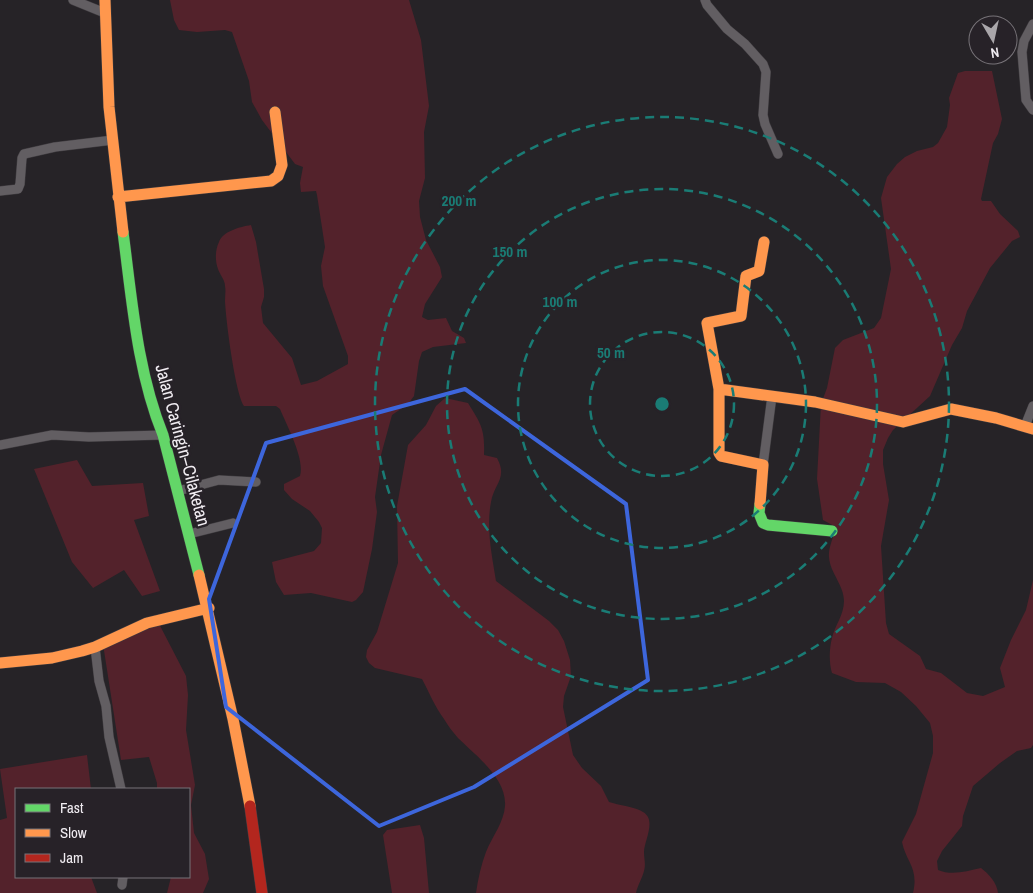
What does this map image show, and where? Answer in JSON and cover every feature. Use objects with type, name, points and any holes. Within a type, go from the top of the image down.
[{"type":"street","points":[[73,0],[104,13]]},
{"type":"street","name":"Jalan Caringin–Cilaketan","points":[[105,0],[107,76],[118,197],[138,334],[154,415],[163,435],[209,608],[222,666],[246,786],[262,893]]},
{"type":"street","points":[[705,0],[727,29],[745,44],[763,64],[766,72],[763,115],[778,154]]},
{"type":"street","points":[[1033,24],[1024,41],[1022,52],[1026,100],[1033,110]]},
{"type":"street","points":[[118,197],[268,183],[276,179],[282,165],[275,112]]},
{"type":"street","points":[[0,191],[18,189],[24,154],[55,147],[113,140]]},
{"type":"street","points":[[763,465],[721,456],[719,453],[719,389],[706,323],[741,316],[746,276],[759,271],[764,242]]},
{"type":"street","points":[[719,389],[815,402],[903,422],[915,421],[945,409],[951,409],[1029,427],[1033,406]]},
{"type":"street","points":[[772,396],[759,513],[763,523],[832,531]]},
{"type":"street","points":[[0,445],[52,435],[89,437],[163,435]]},
{"type":"street","points":[[178,491],[219,480],[256,482]]},
{"type":"street","points":[[189,534],[232,523]]},
{"type":"street","points":[[0,663],[52,658],[95,647],[147,623],[209,608]]},
{"type":"street","points":[[95,647],[98,680],[106,706],[109,737],[121,788]]},
{"type":"highlighted area","points":[[465,389],[626,504],[648,680],[474,787],[379,826],[226,707],[209,599],[266,443]]},
{"type":"shaded area","points":[[170,0],[409,0],[421,40],[429,106],[424,132],[425,178],[419,201],[420,217],[426,240],[440,267],[442,277],[425,304],[422,317],[428,320],[446,318],[452,331],[464,338],[466,343],[433,347],[422,352],[414,396],[408,404],[392,415],[381,455],[375,497],[377,512],[363,592],[352,602],[311,593],[284,595],[276,582],[272,562],[314,551],[321,543],[322,528],[310,511],[292,499],[284,490],[284,484],[300,476],[301,469],[298,452],[280,409],[276,406],[244,406],[234,372],[226,311],[225,284],[218,269],[216,259],[218,245],[224,235],[237,228],[251,225],[256,242],[264,289],[261,307],[263,323],[292,358],[301,385],[317,381],[348,364],[348,356],[323,286],[321,266],[325,247],[316,191],[301,192],[300,183],[303,167],[295,164],[262,120],[252,102],[249,81],[232,32],[225,30],[197,32],[179,30],[174,20]]},
{"type":"shaded area","points":[[965,71],[992,71],[1002,119],[998,134],[993,143],[981,199],[982,201],[991,201],[1000,214],[1018,231],[1020,237],[1012,241],[990,268],[967,311],[962,328],[952,345],[930,396],[893,430],[883,450],[883,464],[889,500],[881,546],[886,623],[889,634],[920,656],[926,669],[941,673],[967,693],[983,696],[1005,687],[1000,668],[1026,610],[1033,580],[1033,745],[1031,748],[1017,751],[973,786],[963,816],[962,826],[942,851],[937,861],[938,870],[949,873],[981,868],[992,879],[998,893],[913,893],[913,871],[902,842],[916,814],[933,753],[933,736],[930,723],[901,692],[885,683],[856,682],[832,673],[830,660],[831,642],[843,611],[844,601],[842,590],[829,557],[830,546],[836,527],[823,520],[817,479],[821,404],[827,388],[835,348],[843,340],[874,328],[881,318],[891,269],[881,198],[887,177],[905,157],[917,151],[933,147],[938,143],[947,127],[949,98],[958,73]]},
{"type":"shaded area","points":[[445,398],[468,403],[481,427],[484,439],[484,455],[497,458],[500,465],[501,476],[491,502],[489,522],[496,581],[549,621],[558,630],[564,641],[570,660],[571,676],[564,696],[563,707],[573,755],[582,768],[601,786],[609,802],[640,810],[649,820],[649,831],[644,852],[645,868],[636,893],[476,893],[484,857],[504,812],[504,796],[501,786],[489,768],[449,727],[422,679],[375,668],[366,657],[367,650],[377,632],[398,563],[397,506],[408,445],[426,425],[436,406]]},
{"type":"shaded area","points":[[77,460],[92,486],[143,483],[149,516],[134,520],[160,591],[142,596],[124,570],[93,588],[72,562],[34,469]]},
{"type":"shaded area","points":[[155,616],[186,676],[188,695],[186,730],[195,785],[191,805],[194,833],[205,854],[209,879],[203,893],[167,893],[171,878],[190,878],[190,788],[157,788],[149,757],[121,760],[103,644]]},
{"type":"shaded area","points":[[87,755],[91,788],[15,788],[15,878],[91,878],[97,893],[0,893],[0,820],[7,818],[0,769]]},
{"type":"shaded area","points":[[420,825],[424,838],[429,893],[392,893],[383,835],[387,830]]},
{"type":"traffic: fast","points":[[123,232],[141,361],[154,411],[163,435],[199,575]]},
{"type":"traffic: fast","points":[[760,504],[759,513],[763,523],[768,525],[832,531]]},
{"type":"traffic: slow","points":[[105,0],[109,107],[123,232]]},
{"type":"traffic: slow","points":[[118,197],[271,181],[278,176],[282,165],[275,112]]},
{"type":"traffic: slow","points":[[760,504],[763,465],[721,456],[719,453],[719,389],[707,323],[741,316],[746,276],[759,271],[764,242]]},
{"type":"traffic: slow","points":[[719,389],[815,402],[903,422],[951,409],[996,418],[1033,429]]},
{"type":"traffic: slow","points":[[199,575],[233,719],[250,806]]},
{"type":"traffic: slow","points":[[0,663],[52,658],[82,651],[147,623],[209,608]]},
{"type":"traffic: jam","points":[[250,806],[262,893]]}]
